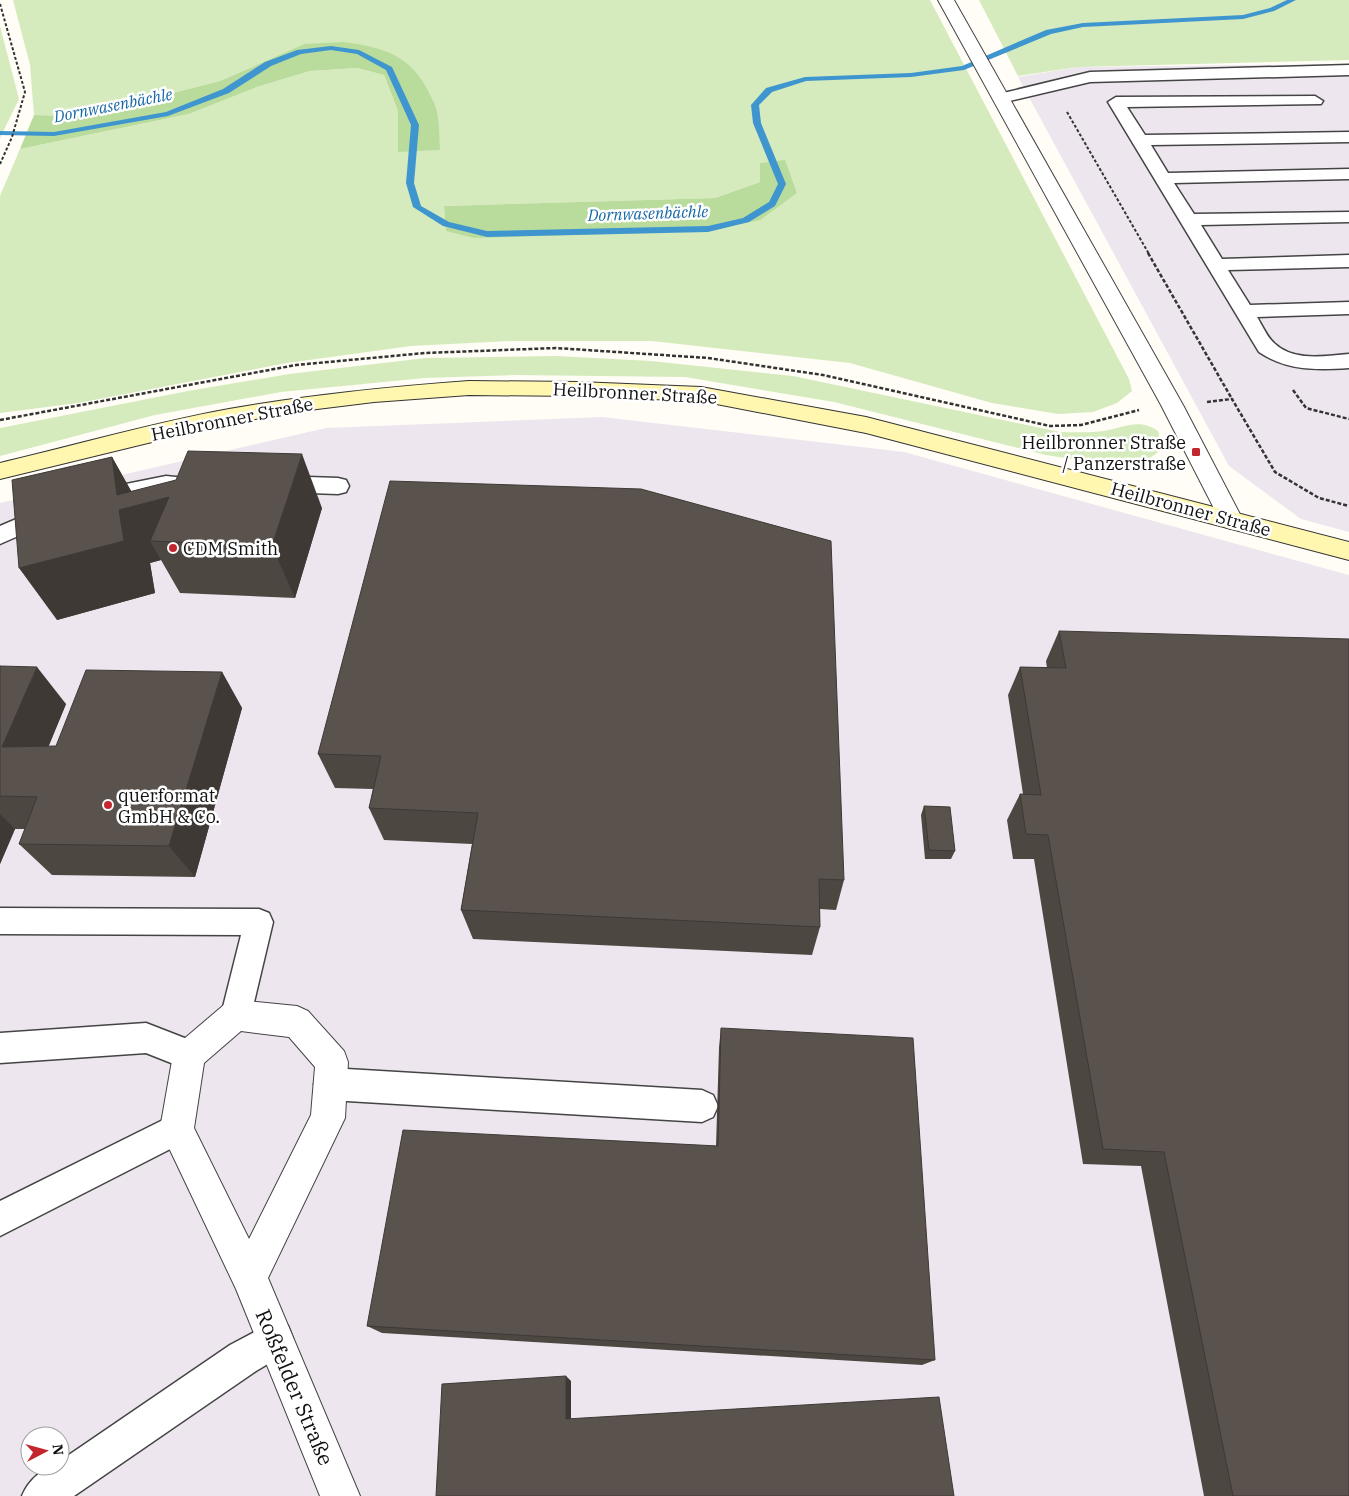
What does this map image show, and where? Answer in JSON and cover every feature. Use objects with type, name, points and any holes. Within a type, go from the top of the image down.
[{"type":"main road","name":"Heilbronner Straße","points":[[0,470],[226,417],[300,404],[374,395],[470,388],[588,389],[701,394],[866,425],[1349,551]]},
{"type":"street","points":[[946,0],[1172,405],[1231,520]]},
{"type":"street","points":[[177,1129],[189,1055],[236,1015],[297,1022],[332,1062],[328,1118],[250,1277]]},
{"type":"street","name":"Roßfelder Straße","points":[[177,1129],[250,1277],[340,1496]]},
{"type":"lane","points":[[1296,70],[1323,113],[1344,137],[1349,154]]},
{"type":"lane","points":[[1001,98],[1090,77],[1349,70]]},
{"type":"lane","points":[[1323,113],[1116,102],[1266,346],[1280,358],[1305,363],[1349,361]]},
{"type":"lane","points":[[1139,140],[1344,137]]},
{"type":"lane","points":[[1162,178],[1349,174]]},
{"type":"lane","points":[[1188,220],[1349,217]]},
{"type":"lane","points":[[1216,265],[1349,261]]},
{"type":"lane","points":[[1244,311],[1349,308]]},
{"type":"lane","points":[[0,536],[42,515],[97,497],[166,484],[203,483]]},
{"type":"lane","points":[[258,483],[338,486]]},
{"type":"lane","points":[[0,921],[260,922],[236,1015]]},
{"type":"lane","points":[[0,1048],[146,1038],[189,1055]]},
{"type":"lane","points":[[330,1084],[702,1106]]},
{"type":"lane","points":[[0,1219],[177,1129]]},
{"type":"lane","points":[[41,1496],[275,1338]]},
{"type":"path","points":[[0,4],[24,92],[12,137],[0,164]]},
{"type":"path","points":[[1037,89],[1050,95],[1064,107],[1232,400]]},
{"type":"path","points":[[1280,358],[1280,371],[1306,408],[1349,419]]},
{"type":"shaded area","points":[[1349,64],[1349,532],[1301,519],[1229,466],[1018,77],[1079,67]]},
{"type":"shaded area","points":[[602,417],[904,452],[1349,575],[1349,1496],[0,1496],[0,503],[326,428]]},
{"type":"green space","points":[[13,0],[930,0],[1129,379],[1132,391],[1117,403],[1093,412],[1058,414],[992,403],[850,363],[652,341],[511,341],[411,346],[287,363],[78,403],[0,413],[0,196],[20,149],[189,114],[257,87],[310,71],[357,68],[384,75],[398,111],[398,152],[415,73],[304,44],[220,81],[117,107],[68,116],[34,115],[30,65]],"holes":[[[784,161],[797,193],[446,231],[444,206],[715,198],[760,182],[760,163]]]},
{"type":"green space","points":[[979,0],[1349,0],[1349,60],[1078,67],[1018,76]]},
{"type":"green space","points":[[0,26],[19,99],[0,138]]},
{"type":"green space","points":[[344,42],[360,44],[388,52],[399,58],[418,75],[427,88],[436,108],[440,150],[398,152],[398,111],[384,75],[357,68],[310,71],[257,87],[189,114],[20,149],[34,115],[68,116],[117,107],[220,81],[304,44]]},
{"type":"green space","points":[[785,160],[797,193],[760,220],[708,231],[474,238],[446,231],[444,206],[715,198],[760,182],[760,163]]},
{"type":"green space","points":[[556,356],[651,361],[793,376],[1060,432],[1099,432],[1138,424],[1145,425],[1158,431],[1162,449],[1142,464],[1111,465],[1046,455],[834,402],[685,377],[514,375],[425,378],[281,392],[155,415],[0,456],[0,428],[188,391],[289,374],[426,358]]},
{"type":"building","points":[[188,451],[302,454],[272,546],[150,541],[169,497],[119,510],[124,541],[19,568],[12,480],[112,457],[117,495],[176,480]]},
{"type":"building","points":[[390,481],[641,489],[831,541],[844,880],[819,879],[820,927],[461,910],[478,813],[369,808],[381,756],[318,754]]},
{"type":"building","points":[[1059,631],[1349,639],[1349,1496],[1233,1496],[1164,1152],[1103,1149],[1048,835],[1026,834],[1020,794],[1041,795],[1020,667],[1066,668]]},
{"type":"building","name":"querformat GmbH & Co.","points":[[0,666],[37,667],[2,747],[56,746],[86,670],[222,672],[169,846],[19,844],[37,797],[0,796]]},
{"type":"building","points":[[924,806],[950,807],[955,851],[929,850]]},
{"type":"building","points":[[721,1028],[913,1038],[935,1360],[367,1326],[403,1130],[718,1146]]},
{"type":"building","points":[[566,1376],[566,1419],[939,1397],[954,1496],[436,1496],[442,1384]]},
{"type":"waterway","name":"Dornwasenbächle","points":[[0,133],[54,134],[168,114],[226,91],[268,64],[300,52],[331,48],[359,52],[389,69],[415,125],[410,183],[417,207],[446,224],[487,234],[708,229],[746,220],[772,204],[782,184],[757,123],[755,105],[769,90],[805,79],[911,75],[964,68],[1049,32],[1083,25],[1243,17],[1272,10],[1293,0]]},
{"type":"place","name":"Heilbronner Straße / Panzerstraße","points":[[1196,452]]},
{"type":"place","name":"CDM Smith","points":[[173,548]]},
{"type":"place","name":"querformat GmbH & Co.","points":[[108,805]]}]
